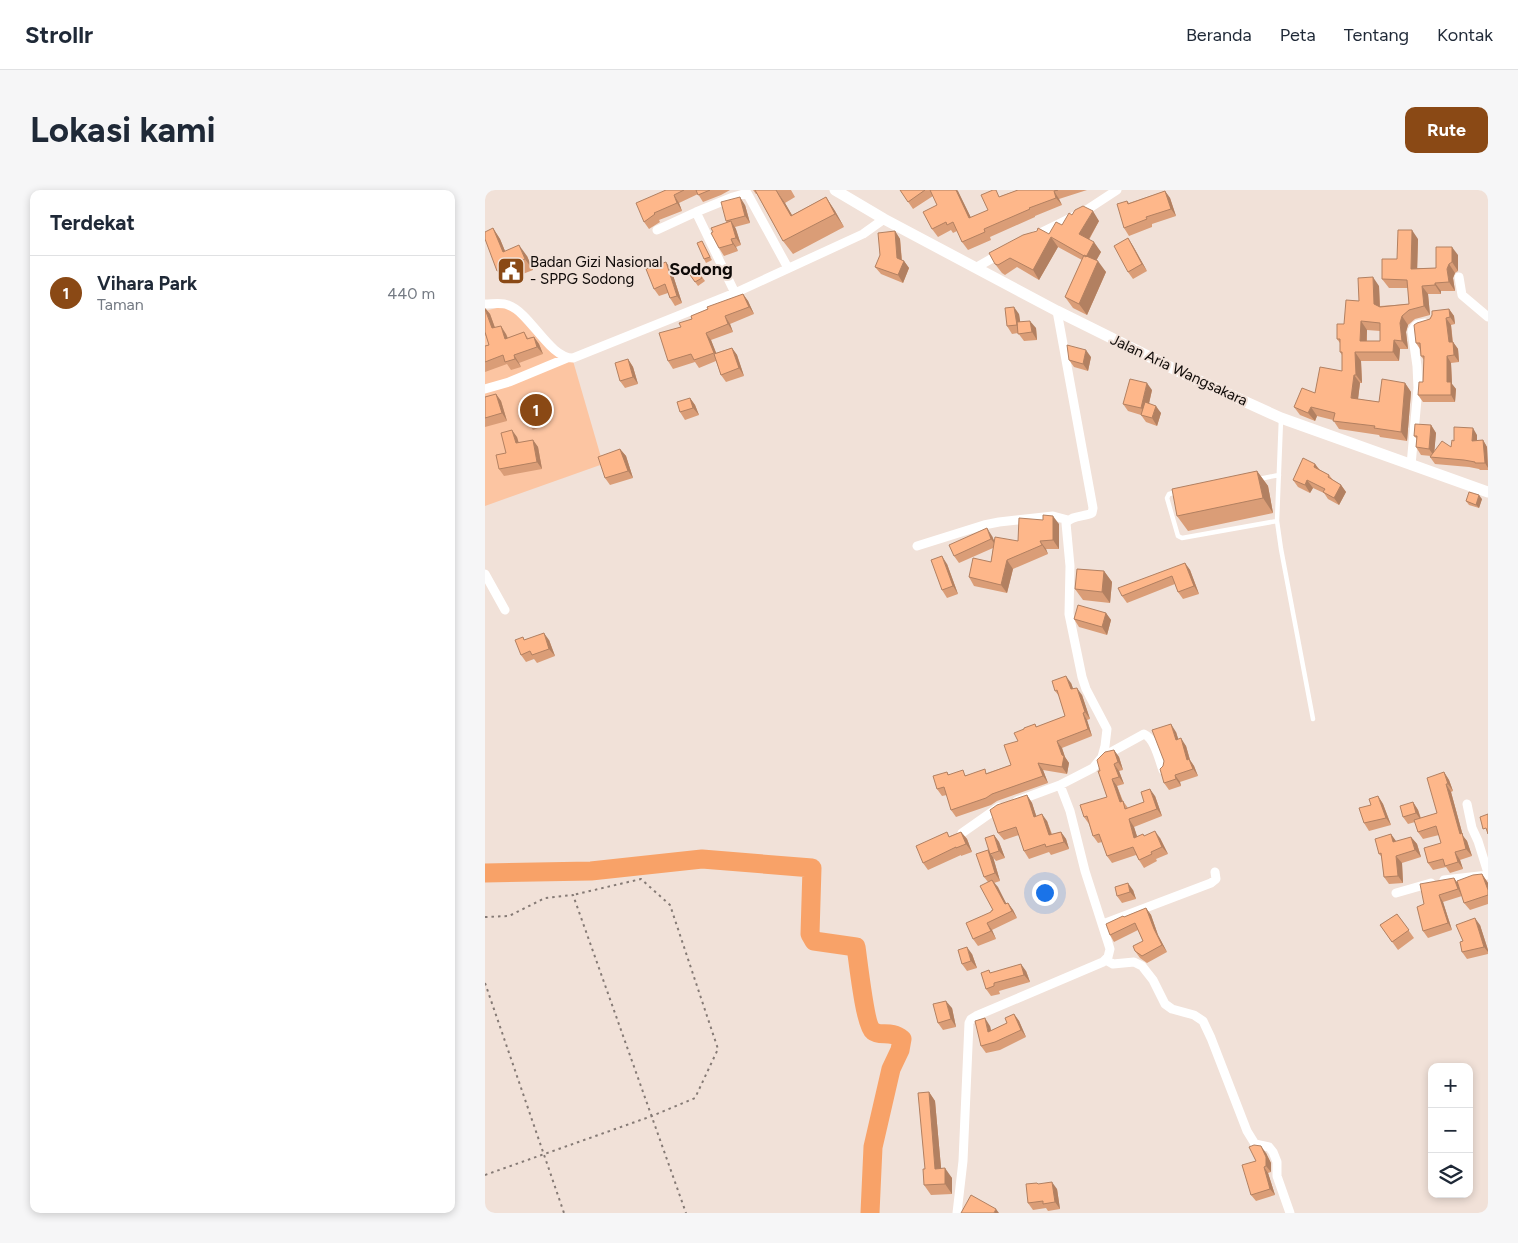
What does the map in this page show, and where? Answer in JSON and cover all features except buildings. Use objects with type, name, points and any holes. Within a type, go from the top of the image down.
[{"type":"street","name":"Jalan Aria Wangsakara","points":[[835,190],[884,219],[977,267],[1057,312],[1182,373],[1281,418],[1488,492]]},
{"type":"street","points":[[1025,240],[1085,211],[1117,190]]},
{"type":"street","points":[[657,230],[695,212],[747,193],[788,268]]},
{"type":"street","points":[[695,212],[735,293]]},
{"type":"street","points":[[485,389],[509,382],[567,358],[581,356],[735,293],[863,234],[884,219]]},
{"type":"street","points":[[977,267],[1008,249]]},
{"type":"street","points":[[1459,277],[1462,295],[1488,318]]},
{"type":"street","points":[[485,304],[508,304],[521,312],[549,344],[567,358]]},
{"type":"street","points":[[917,546],[983,525],[1053,516],[1069,520],[1092,513],[1093,508],[1057,312]]},
{"type":"street","points":[[1411,465],[1418,388],[1412,331],[1417,324],[1431,322]]},
{"type":"street","points":[[962,833],[999,807],[1060,785],[1093,768],[1101,757],[1107,730],[1086,689],[1082,677],[1069,614],[1070,566],[1066,523],[1069,520]]},
{"type":"street","points":[[485,574],[505,610]]},
{"type":"street","points":[[1101,757],[1144,734],[1153,743],[1163,770]]},
{"type":"street","points":[[957,1213],[963,1161],[969,1023],[971,1018],[1106,960],[1110,954],[1103,924],[1085,871],[1070,811],[1060,785]]},
{"type":"street","points":[[1396,893],[1435,881],[1488,874],[1478,841],[1471,828],[1467,804]]},
{"type":"street","points":[[1103,924],[1211,883],[1216,879],[1215,872]]},
{"type":"street","points":[[1106,960],[1113,964],[1134,962],[1142,966],[1153,980],[1165,1004],[1172,1009],[1194,1015],[1203,1021],[1247,1131],[1255,1144],[1269,1147],[1273,1152],[1277,1162],[1277,1176],[1290,1213]]},
{"type":"lane","points":[[1281,418],[1277,521],[1313,719]]},
{"type":"lane","points":[[1251,480],[1279,475]]},
{"type":"lane","points":[[1183,491],[1169,494],[1167,498],[1179,536],[1182,538],[1277,521]]},
{"type":"path","points":[[485,917],[509,916],[545,898],[573,895],[641,879],[669,904],[718,1049],[695,1098],[652,1116],[485,1175]]},
{"type":"path","points":[[573,895],[686,1213]]},
{"type":"path","points":[[485,983],[564,1213]]},
{"type":"shaded area","points":[[508,305],[547,349],[558,356],[571,354],[603,464],[485,506],[485,311]]},
{"type":"waterway","points":[[485,873],[591,871],[702,859],[812,868],[810,934],[814,941],[856,947],[870,1026],[876,1033],[894,1035],[902,1039],[900,1050],[891,1069],[873,1147],[870,1213]]},
{"type":"place","name":"Badan Gizi Nasional - SPPG Sodong","points":[[511,271]]},
{"type":"place","name":"Vihara Park","points":[[536,410]]},
{"type":"district","name":"Sodong","points":[[701,269]]}]
